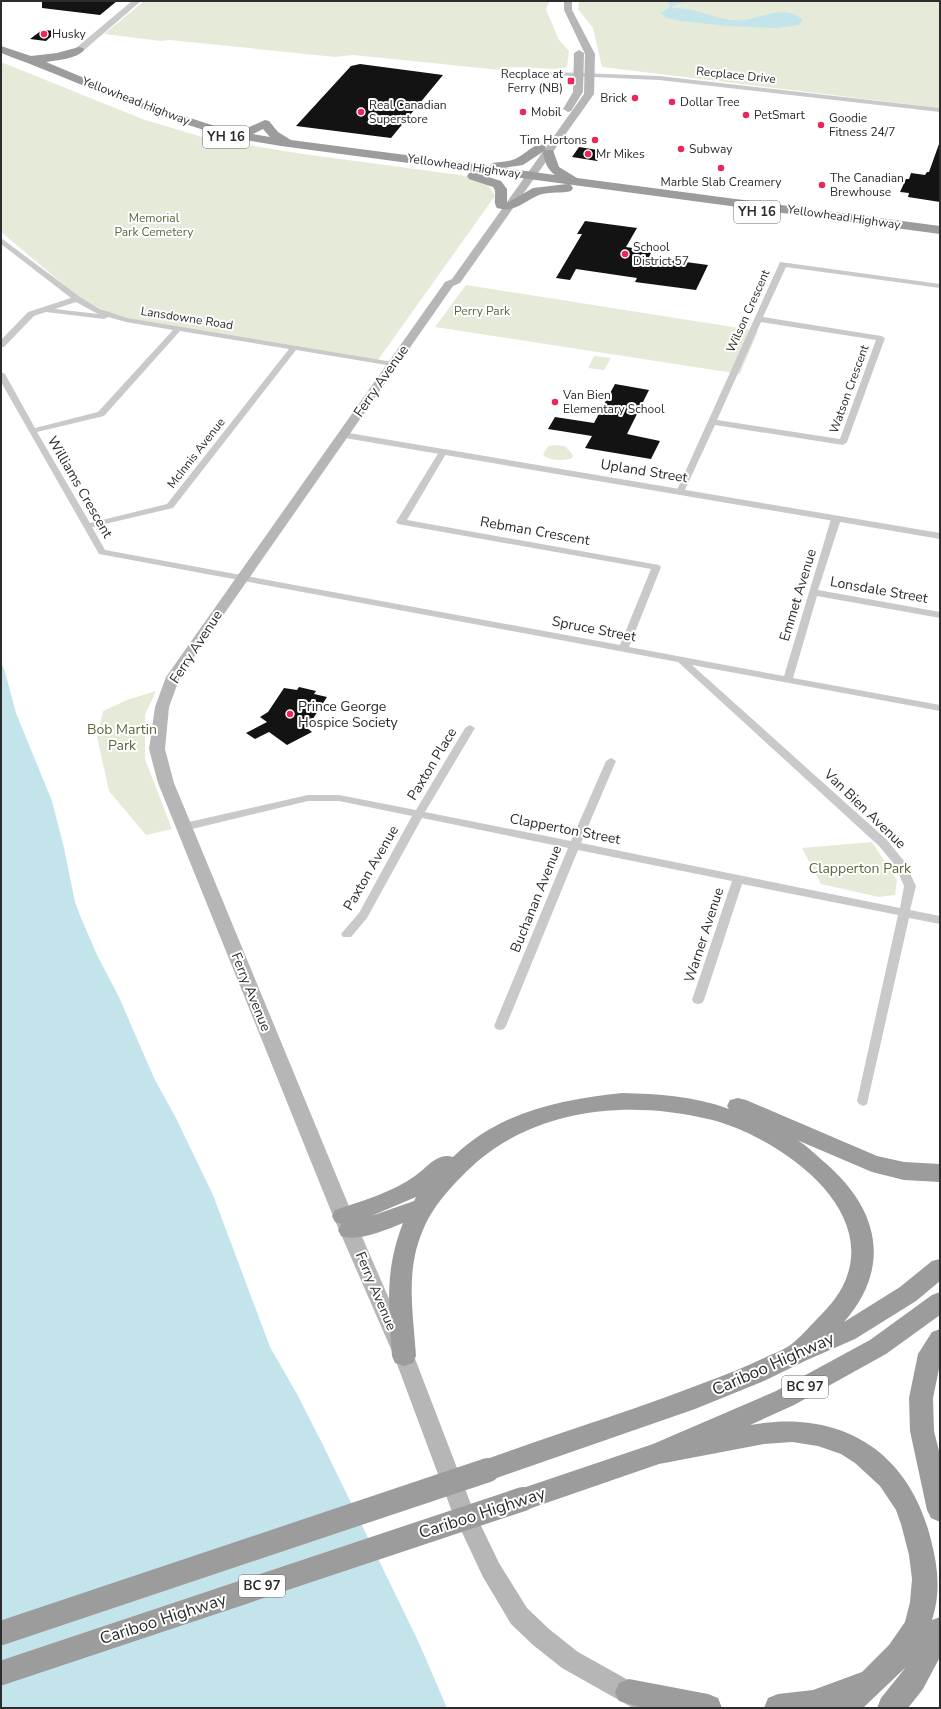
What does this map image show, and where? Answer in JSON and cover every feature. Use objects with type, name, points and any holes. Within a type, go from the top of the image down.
[{"type":"highway","name":"Yellowhead Highway","points":[[1,49],[20,61],[130,109],[181,126],[222,137],[296,150],[463,169]]},
{"type":"highway","points":[[20,61],[34,68],[47,66],[57,64],[80,50]]},
{"type":"highway","points":[[20,61],[48,59],[80,50]]},
{"type":"highway","name":"Yellowhead Highway","points":[[1,58],[20,61]]},
{"type":"highway","points":[[69,58],[67,68],[81,80]]},
{"type":"highway","name":"Yellowhead Highway","points":[[47,66],[140,105],[222,132],[250,131],[265,124],[270,132],[277,138],[290,143],[525,178],[575,187],[938,233]]},
{"type":"highway","points":[[463,169],[503,166],[519,162],[544,150],[555,171],[565,176],[588,183]]},
{"type":"highway","points":[[463,169],[497,184],[501,189],[506,205],[537,191],[575,187]]},
{"type":"highway","name":"Yellowhead Highway","points":[[525,178],[588,183],[914,227],[938,233]]},
{"type":"highway","points":[[346,1223],[408,1192],[431,1178],[456,1153],[486,1130],[517,1114],[550,1102],[588,1094],[620,1091],[660,1091],[686,1094],[732,1104],[766,1117],[872,1163],[904,1171],[940,1173]]},
{"type":"highway","points":[[404,1356],[400,1280],[408,1242],[422,1207],[445,1178],[468,1155],[494,1136],[521,1122],[582,1105],[620,1102],[660,1102],[688,1105],[716,1111],[774,1136],[790,1146],[818,1167],[841,1192],[856,1218],[863,1255],[861,1270],[856,1286],[850,1297],[837,1314],[798,1352]]},
{"type":"highway","points":[[346,1223],[379,1223],[422,1207]]},
{"type":"highway","name":"Cariboo Highway","points":[[1,1633],[488,1470],[686,1401],[755,1374],[798,1352],[847,1332],[908,1294],[940,1268]]},
{"type":"highway","name":"Cariboo Highway","points":[[1,1673],[659,1453],[785,1398],[878,1347],[940,1302]]},
{"type":"highway","points":[[940,1339],[930,1354],[921,1398],[922,1431],[940,1510]]},
{"type":"highway","points":[[659,1453],[772,1431],[803,1432],[828,1438],[853,1448],[874,1462],[893,1484],[906,1505],[924,1562],[926,1588],[922,1612],[912,1637],[897,1657],[843,1708]]},
{"type":"highway","points":[[892,1708],[913,1680],[940,1630]]},
{"type":"highway","points":[[778,1708],[813,1703],[870,1682]]},
{"type":"highway","points":[[629,1692],[708,1708]]},
{"type":"main road","name":"Ferry Avenue","points":[[561,1],[561,10],[579,54],[578,92],[544,150],[456,281],[449,284],[173,677],[162,707],[157,749],[166,783],[346,1223],[404,1356],[462,1509],[491,1570],[520,1616],[541,1637],[570,1660],[656,1708]]},
{"type":"main road","name":"Ferry Avenue","points":[[544,150],[589,94],[590,54],[568,10],[568,1]]},
{"type":"street","points":[[80,50],[137,1]]},
{"type":"street","name":"Recplace Drive","points":[[529,73],[659,78],[940,110]]},
{"type":"street","name":"Lansdowne Road","points":[[1,240],[77,299],[97,311],[126,320],[393,364]]},
{"type":"street","name":"Wilson Crescent","points":[[680,492],[782,264],[940,286]]},
{"type":"street","points":[[1,345],[31,314],[77,299]]},
{"type":"street","points":[[43,309],[126,320]]},
{"type":"street","name":"Watson Crescent","points":[[712,422],[843,442],[881,338],[758,318]]},
{"type":"street","points":[[32,431],[101,414],[178,329]]},
{"type":"street","name":"McInnis Avenue","points":[[87,526],[170,506],[294,348]]},
{"type":"street","name":"Williams Crescent","points":[[1,374],[102,552],[242,577]]},
{"type":"street","name":"Upland Street","points":[[343,435],[940,536]]},
{"type":"street","name":"Rebman Crescent","points":[[443,452],[401,522],[656,567],[622,649]]},
{"type":"street","name":"Emmet Avenue","points":[[788,679],[836,519]]},
{"type":"street","name":"Spruce Street","points":[[242,577],[940,708]]},
{"type":"street","name":"Lonsdale Street","points":[[813,592],[940,614]]},
{"type":"street","name":"Van Bien Avenue","points":[[682,660],[883,843],[900,864],[910,886],[863,1100]]},
{"type":"street","name":"Paxton Place","points":[[418,814],[470,728]]},
{"type":"street","name":"Buchanan Avenue","points":[[500,1026],[574,846],[611,761]]},
{"type":"street","name":"Clapperton Street","points":[[184,827],[308,798],[339,798],[940,920]]},
{"type":"street","name":"Paxton Avenue","points":[[347,934],[363,915],[418,814]]},
{"type":"street","name":"Warner Avenue","points":[[698,1000],[738,879]]},
{"type":"green space","points":[[144,1],[550,1],[546,9],[559,40],[569,51],[567,67],[550,69],[517,67],[500,70],[353,55],[335,57],[170,40],[161,41],[104,34]]},
{"type":"green space","points":[[579,1],[940,1],[940,108],[602,67],[593,28],[578,9]]},
{"type":"green space","name":"Memorial Park Cemetery","points":[[1,62],[145,120],[206,138],[303,154],[460,175],[485,183],[489,186],[495,196],[378,360],[126,322],[77,296],[1,232]]},
{"type":"green space","name":"Perry Park","points":[[466,285],[758,331],[740,374],[435,327]]},
{"type":"green space","points":[[594,356],[611,358],[604,370],[588,368]]},
{"type":"green space","points":[[548,446],[565,446],[573,455],[572,458],[557,460],[543,455]]},
{"type":"green space","name":"Bob Martin Park","points":[[156,691],[145,715],[145,759],[172,829],[146,835],[109,791],[97,737],[103,711],[127,700]]},
{"type":"green space","name":"Clapperton Park","points":[[872,842],[897,880],[895,895],[879,897],[821,884],[802,848]]},
{"type":"water","points":[[667,1],[686,1],[673,6],[672,8],[693,10],[718,18],[731,20],[744,20],[782,12],[797,15],[803,20],[799,25],[777,28],[728,26],[680,21],[667,18],[660,13],[669,8],[670,6]]},
{"type":"water","points":[[1,662],[16,713],[52,801],[64,848],[75,902],[81,918],[98,957],[118,995],[155,1080],[175,1116],[213,1195],[270,1347],[297,1394],[322,1443],[419,1643],[447,1708],[1,1708]]},
{"type":"building","points":[[42,1],[117,1],[100,15],[42,8]]},
{"type":"building","points":[[42,30],[57,31],[46,41],[30,39]]},
{"type":"building","name":"Real Canadian Superstore","points":[[360,64],[443,75],[391,138],[296,126],[351,66]]},
{"type":"building","points":[[939,144],[940,202],[908,197],[909,193],[900,192],[906,179],[909,179],[911,173],[925,175],[929,172]]},
{"type":"building","name":"Mr Mikes","points":[[579,147],[604,151],[597,161],[572,157]]},
{"type":"building","name":"School District 57","points":[[585,221],[637,228],[626,247],[652,251],[649,257],[708,265],[696,290],[635,282],[637,278],[576,269],[570,280],[556,278],[582,234],[577,234]]},
{"type":"building","name":"Van Bien Elementary School","points":[[615,384],[649,390],[627,434],[660,441],[651,459],[585,448],[592,436],[548,429],[555,417],[594,423]]},
{"type":"building","name":"Prince George Hospice Society","points":[[299,687],[316,691],[314,694],[327,697],[307,728],[312,732],[287,745],[269,732],[255,739],[246,733],[267,722],[260,717],[268,712],[284,688],[297,690]]},
{"type":"place","name":"Husky","points":[[44,34]]},
{"type":"place","name":"Recplace at Ferry (NB)","points":[[571,81]]},
{"type":"place","name":"Brick","points":[[635,98]]},
{"type":"place","name":"Dollar Tree","points":[[672,102]]},
{"type":"place","name":"Real Canadian Superstore","points":[[361,112]]},
{"type":"place","name":"Mobil","points":[[523,112]]},
{"type":"place","name":"PetSmart","points":[[746,115]]},
{"type":"place","name":"Goodie Fitness 24/7","points":[[821,125]]},
{"type":"place","name":"Tim Hortons","points":[[595,140]]},
{"type":"place","name":"Subway","points":[[681,149]]},
{"type":"place","name":"Mr Mikes","points":[[588,154]]},
{"type":"place","name":"Marble Slab Creamery","points":[[721,168]]},
{"type":"place","name":"The Canadian Brewhouse","points":[[822,185]]},
{"type":"place","name":"School District 57","points":[[625,254]]},
{"type":"place","name":"Van Bien Elementary School","points":[[555,402]]},
{"type":"place","name":"Prince George Hospice Society","points":[[290,714]]}]
